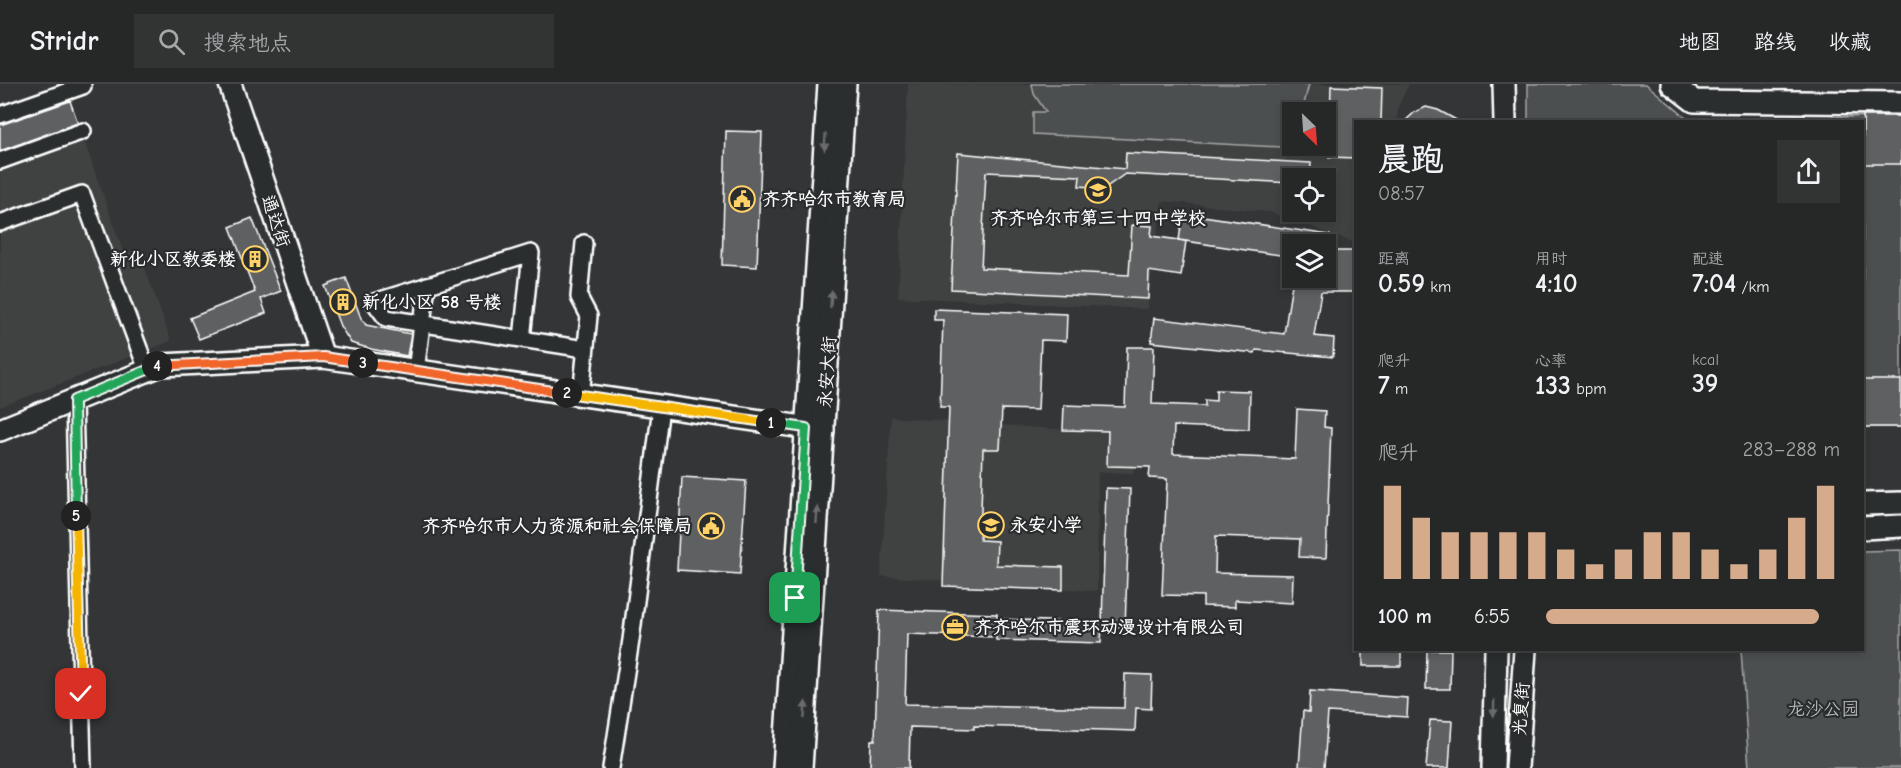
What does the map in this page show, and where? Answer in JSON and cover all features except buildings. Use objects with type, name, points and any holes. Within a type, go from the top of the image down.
[{"type":"main road","name":"通达街","points":[[230,84],[323,357]]},
{"type":"main road","name":"永安大街","points":[[801,768],[829,84]]},
{"type":"main road","name":"永安大街","points":[[784,768],[845,84]]},
{"type":"main road","points":[[1504,84],[1505,120]]},
{"type":"main road","points":[[1672,84],[1694,101],[1901,103]]},
{"type":"main road","points":[[0,430],[161,365],[323,357],[814,429]]},
{"type":"main road","points":[[1864,504],[1901,503]]},
{"type":"main road","points":[[1864,528],[1901,526]]},
{"type":"main road","name":"光复街","points":[[1493,768],[1496,651]]},
{"type":"main road","name":"光复街","points":[[1517,768],[1525,651]]},
{"type":"street","points":[[0,115],[83,86],[82,84]]},
{"type":"street","points":[[0,161],[83,131]]},
{"type":"street","points":[[0,223],[82,194],[147,370]]},
{"type":"street","points":[[581,396],[589,316],[579,297],[584,243]]},
{"type":"street","points":[[522,339],[531,253],[374,302],[386,318],[585,349]]},
{"type":"street","points":[[416,371],[427,285]]},
{"type":"street","points":[[74,400],[83,768]]},
{"type":"street","points":[[611,768],[631,640],[661,408]]},
{"type":"shaded area","name":"齐齐哈尔市第三十四中学校","points":[[908,84],[1409,84],[1398,107],[1397,120],[1354,120],[1354,242],[1298,222],[1336,222],[1336,168],[1282,168],[1282,216],[1270,212],[1162,201],[1147,309],[898,297]]},
{"type":"shaded area","points":[[83,138],[124,254],[138,249],[171,341],[0,407],[0,168]]},
{"type":"shaded area","name":"永安小学","points":[[891,417],[1136,435],[1133,473],[1098,472],[1097,591],[881,576]]},
{"type":"green space","points":[[1032,84],[1309,84],[1304,102],[1282,102],[1282,147],[1033,134],[1033,112],[1046,112],[1034,94]]},
{"type":"green space","points":[[1528,84],[1646,84],[1689,120],[1528,120]]},
{"type":"green space","points":[[1901,116],[1901,427],[1864,427],[1864,120],[1832,120],[1832,117]]},
{"type":"green space","name":"龙沙公园","points":[[1901,550],[1901,768],[1749,768],[1741,651],[1864,651],[1864,551]]},
{"type":"place","name":"齐齐哈尔市第三十四中学校","points":[[1098,190]]},
{"type":"place","name":"齐齐哈尔市教育局","points":[[742,199]]},
{"type":"place","name":"新化小区教委楼","points":[[255,259]]},
{"type":"place","name":"新化小区 58 号楼","points":[[343,302]]},
{"type":"place","name":"永安小学","points":[[991,525]]},
{"type":"place","name":"齐齐哈尔市人力资源和社会保障局","points":[[711,526]]},
{"type":"place","name":"齐齐哈尔市震环动漫设计有限公司","points":[[955,627]]},
{"type":"route","points":[[81,694],[74,400],[161,365],[323,357],[806,428],[795,598]]}]
